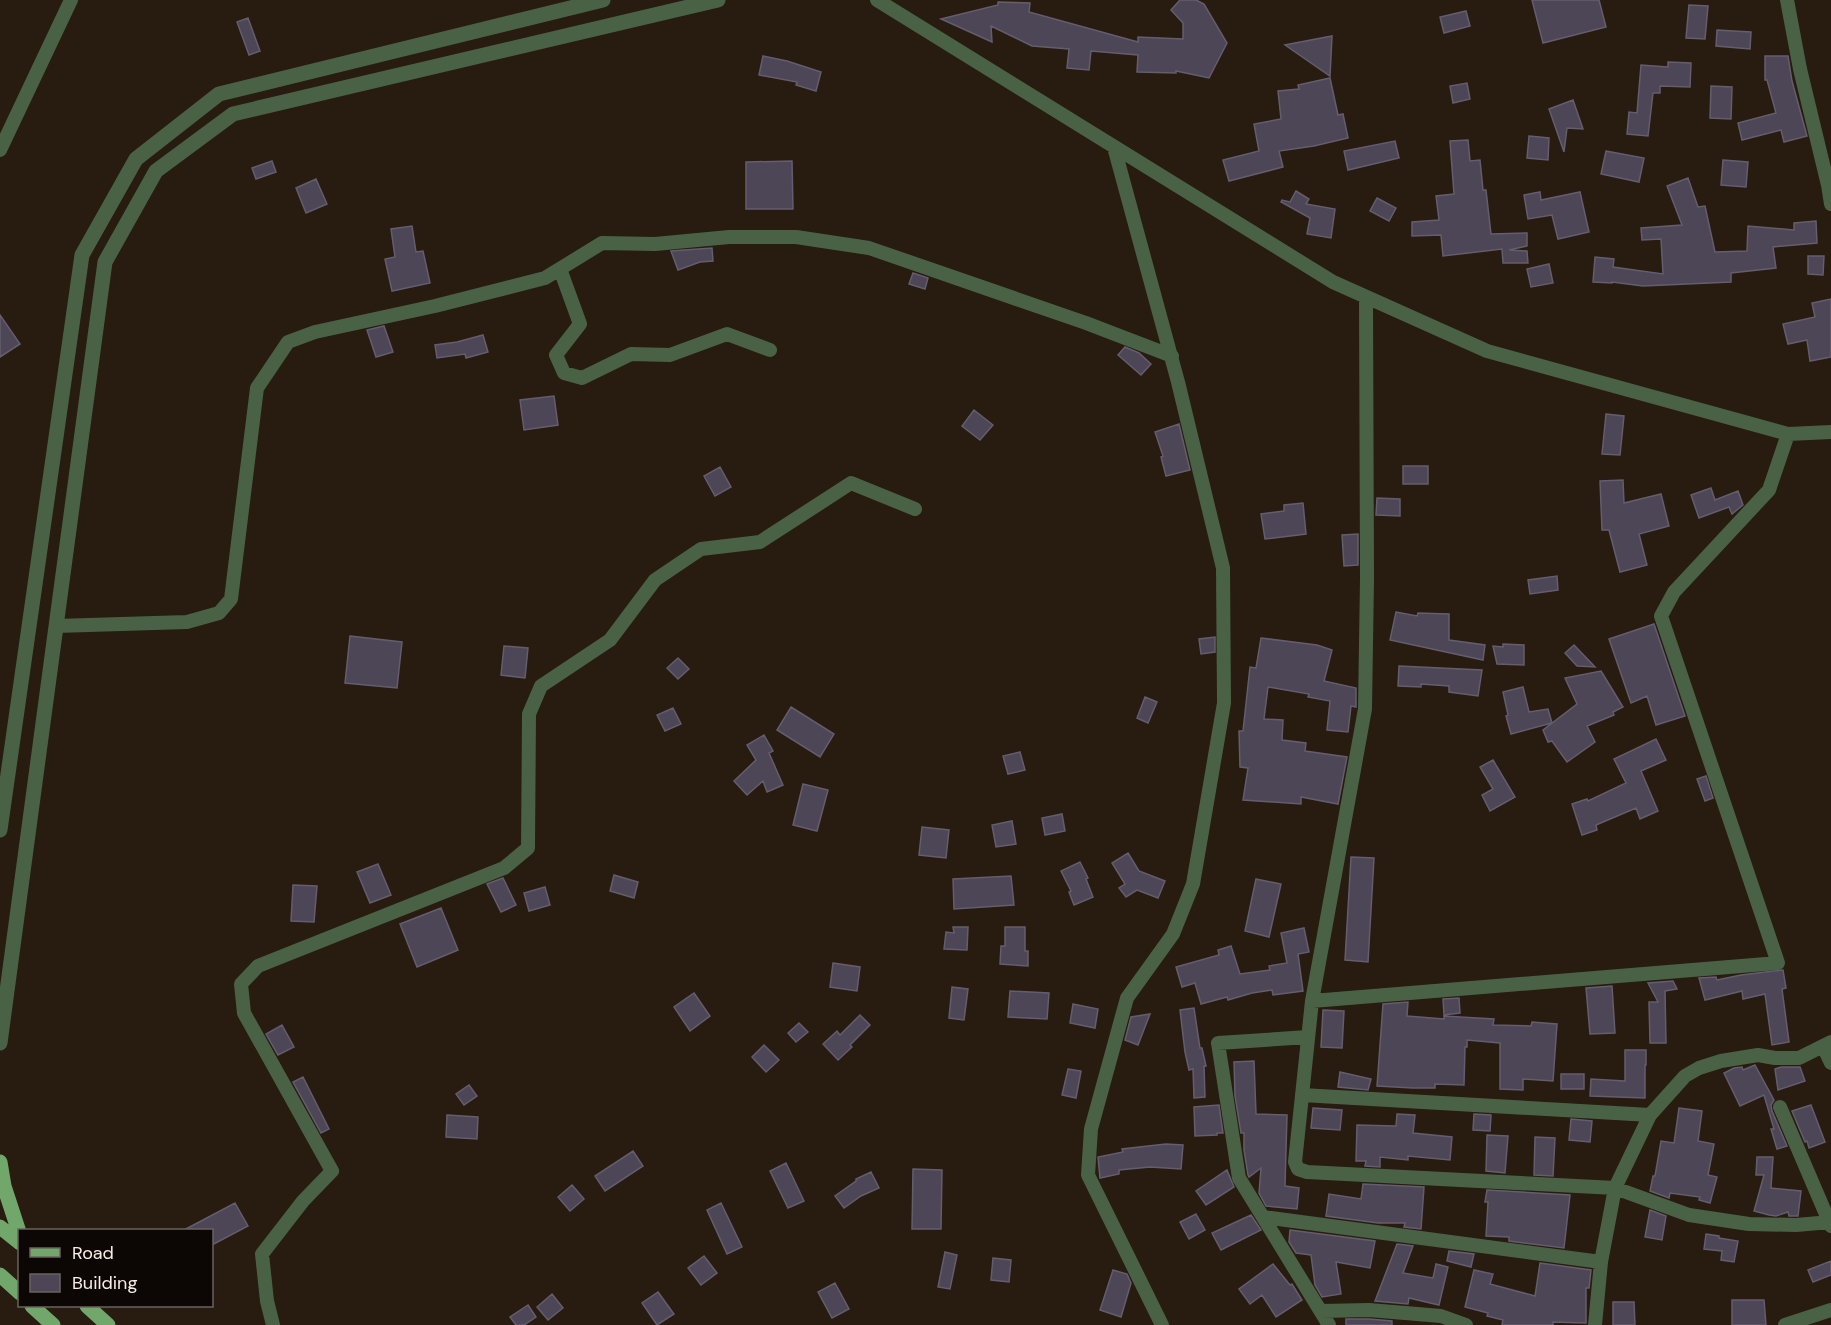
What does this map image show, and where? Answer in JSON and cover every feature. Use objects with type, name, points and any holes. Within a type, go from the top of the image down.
[{"type":"main road","points":[[0,1162],[4,1186],[18,1229]]},
{"type":"main road","points":[[0,1227],[18,1241]]},
{"type":"main road","points":[[0,1275],[18,1291]]},
{"type":"main road","points":[[34,1307],[53,1325]]},
{"type":"main road","points":[[89,1307],[108,1325]]},
{"type":"street","points":[[0,150],[72,0]]},
{"type":"street","points":[[0,830],[82,255],[136,159],[219,94],[603,0]]},
{"type":"street","points":[[0,1043],[105,262],[156,171],[233,114],[718,0]]},
{"type":"street","points":[[877,0],[1333,282],[1366,297],[1487,351],[1788,434],[1831,432]]},
{"type":"street","points":[[1786,0],[1800,69],[1830,185],[1831,204]]},
{"type":"street","points":[[1114,147],[1172,356],[1223,568],[1224,703],[1193,884],[1173,934],[1127,998],[1091,1129],[1088,1175],[1162,1325]]},
{"type":"street","points":[[56,626],[187,622],[219,613],[231,599],[257,388],[288,342],[315,332],[435,306],[544,278],[602,243],[655,244],[729,237],[796,237],[869,248],[1086,322],[1172,356]]},
{"type":"street","points":[[560,268],[580,324],[556,355],[564,373],[582,378],[631,354],[670,355],[727,334],[770,350]]},
{"type":"street","points":[[1366,297],[1365,709],[1312,1002],[1295,1162],[1298,1169],[1307,1172],[1616,1188],[1689,1215],[1749,1224],[1831,1224],[1780,1107]]},
{"type":"street","points":[[1312,1002],[1778,963],[1662,616],[1674,592],[1769,490],[1788,434]]},
{"type":"street","points":[[273,1325],[267,1301],[262,1254],[303,1201],[332,1171],[244,1013],[242,984],[258,966],[504,868],[528,848],[529,714],[541,686],[610,640],[655,580],[700,549],[760,542],[851,483],[915,509]]},
{"type":"street","points":[[1308,1037],[1218,1043],[1239,1178],[1329,1325]]},
{"type":"street","points":[[1595,1325],[1601,1262],[1616,1188],[1650,1115],[1685,1076],[1699,1068],[1720,1061],[1758,1055],[1799,1058],[1827,1044],[1831,1063]]},
{"type":"street","points":[[1302,1095],[1650,1115]]},
{"type":"street","points":[[1263,1217],[1601,1262]]},
{"type":"street","points":[[1321,1311],[1369,1310],[1441,1316],[1466,1325]]},
{"type":"street","points":[[1785,1325],[1831,1310]]},
{"type":"building","points":[[1180,0],[1196,0],[1204,4],[1227,43],[1209,78],[1176,71],[1176,73],[1137,72],[1138,55],[1091,51],[1089,70],[1067,68],[1069,49],[1032,46],[991,26],[992,42],[941,19],[998,5],[998,2],[1030,3],[1029,12],[1138,42],[1138,37],[1183,39],[1183,23],[1171,10]]},
{"type":"building","points":[[1532,0],[1599,0],[1606,27],[1543,43]]},
{"type":"building","points":[[1689,5],[1708,6],[1705,39],[1686,38]]},
{"type":"building","points":[[1466,11],[1470,26],[1444,33],[1440,17]]},
{"type":"building","points":[[248,18],[260,51],[249,55],[237,22]]},
{"type":"building","points":[[1717,30],[1751,32],[1750,49],[1716,46]]},
{"type":"building","points":[[1332,36],[1330,76],[1285,45]]},
{"type":"building","points":[[763,56],[821,72],[816,91],[796,85],[797,82],[759,75]]},
{"type":"building","points":[[1765,56],[1788,56],[1792,81],[1807,136],[1784,142],[1781,130],[1742,140],[1738,123],[1776,113],[1767,80],[1765,80]]},
{"type":"building","points":[[1668,62],[1691,63],[1690,87],[1660,86],[1660,93],[1653,93],[1648,136],[1627,134],[1629,112],[1637,113],[1641,65],[1668,67]]},
{"type":"building","points":[[1330,78],[1338,115],[1343,114],[1348,138],[1279,151],[1283,167],[1229,181],[1223,160],[1259,151],[1254,124],[1281,119],[1278,91],[1299,89],[1298,85]]},
{"type":"building","points":[[1467,83],[1470,99],[1453,103],[1450,86]]},
{"type":"building","points":[[1711,86],[1732,87],[1731,119],[1710,118]]},
{"type":"building","points":[[1573,100],[1583,129],[1567,128],[1564,152],[1549,109]]},
{"type":"building","points":[[1529,136],[1549,138],[1548,160],[1527,158]]},
{"type":"building","points":[[1468,140],[1470,161],[1480,160],[1491,234],[1527,233],[1527,246],[1509,250],[1527,251],[1528,263],[1503,263],[1502,249],[1443,256],[1441,235],[1412,236],[1412,222],[1439,220],[1436,196],[1454,194],[1450,141]]},
{"type":"building","points":[[1395,141],[1399,158],[1348,170],[1344,151]]},
{"type":"building","points":[[1606,151],[1644,158],[1639,182],[1601,174]]},
{"type":"building","points":[[1723,160],[1748,162],[1746,187],[1721,185]]},
{"type":"building","points":[[272,161],[276,172],[256,179],[252,168]]},
{"type":"building","points":[[792,161],[793,209],[746,209],[746,162]]},
{"type":"building","points":[[1688,178],[1698,207],[1705,206],[1715,252],[1747,251],[1748,226],[1794,230],[1794,223],[1816,221],[1817,243],[1773,247],[1776,268],[1731,273],[1731,282],[1643,286],[1593,282],[1595,257],[1614,259],[1613,267],[1663,274],[1661,239],[1642,240],[1641,228],[1682,225],[1667,186]]},
{"type":"building","points":[[316,179],[327,204],[306,213],[296,188]]},
{"type":"building","points":[[1296,191],[1309,199],[1306,204],[1335,209],[1331,238],[1307,234],[1310,218],[1281,202],[1282,200],[1290,202]]},
{"type":"building","points":[[1540,192],[1541,200],[1580,192],[1589,232],[1558,239],[1552,215],[1528,219],[1524,195]]},
{"type":"building","points":[[1377,198],[1396,208],[1389,221],[1370,211]]},
{"type":"building","points":[[412,226],[416,252],[423,251],[430,283],[392,291],[385,259],[395,257],[391,229]]},
{"type":"building","points":[[712,248],[713,261],[700,262],[678,270],[671,251]]},
{"type":"building","points":[[1808,256],[1824,256],[1823,275],[1808,274]]},
{"type":"building","points":[[1549,264],[1553,283],[1531,287],[1527,269]]},
{"type":"building","points":[[913,273],[928,278],[925,289],[909,284]]},
{"type":"building","points":[[1831,299],[1831,357],[1810,361],[1807,340],[1788,344],[1783,324],[1815,317],[1812,303]]},
{"type":"building","points":[[0,315],[20,344],[0,357]]},
{"type":"building","points":[[384,326],[393,352],[376,357],[367,330]]},
{"type":"building","points":[[483,335],[488,352],[466,358],[465,354],[437,358],[435,345]]},
{"type":"building","points":[[1125,347],[1139,353],[1151,364],[1141,375],[1118,355]]},
{"type":"building","points":[[554,396],[558,425],[524,430],[520,400]]},
{"type":"building","points":[[974,410],[993,425],[980,440],[962,426]]},
{"type":"building","points":[[1606,414],[1624,416],[1620,455],[1602,454]]},
{"type":"building","points":[[1179,424],[1190,470],[1166,476],[1161,457],[1163,456],[1155,432]]},
{"type":"building","points":[[1403,466],[1428,466],[1428,484],[1403,484]]},
{"type":"building","points":[[720,467],[731,487],[715,496],[704,476]]},
{"type":"building","points":[[1623,480],[1624,503],[1661,494],[1669,526],[1639,534],[1647,565],[1620,572],[1609,530],[1602,530],[1600,481]]},
{"type":"building","points":[[1711,488],[1715,500],[1738,491],[1743,505],[1732,514],[1729,507],[1699,518],[1691,495]]},
{"type":"building","points":[[1377,498],[1400,499],[1400,516],[1376,515]]},
{"type":"building","points":[[1303,503],[1306,534],[1265,539],[1261,514],[1284,511],[1284,505]]},
{"type":"building","points":[[1358,534],[1358,565],[1344,566],[1342,535]]},
{"type":"building","points":[[1557,576],[1558,590],[1530,594],[1528,580]]},
{"type":"building","points":[[1396,612],[1417,616],[1418,613],[1449,614],[1449,640],[1485,645],[1483,660],[1390,640]]},
{"type":"building","points":[[1654,624],[1685,716],[1656,725],[1647,696],[1631,703],[1609,639]]},
{"type":"building","points":[[350,636],[402,642],[397,688],[345,683]]},
{"type":"building","points":[[1215,637],[1215,652],[1201,654],[1199,639]]},
{"type":"building","points":[[1261,638],[1317,645],[1332,650],[1324,681],[1356,688],[1356,707],[1351,706],[1348,732],[1327,730],[1330,701],[1308,697],[1309,694],[1268,687],[1264,719],[1283,720],[1282,740],[1306,743],[1305,751],[1347,757],[1338,804],[1301,797],[1301,804],[1243,800],[1248,768],[1240,767],[1239,731],[1243,731],[1250,667],[1256,668]]},
{"type":"building","points":[[1503,644],[1524,645],[1524,665],[1497,664],[1493,646],[1503,647]]},
{"type":"building","points":[[1574,645],[1595,667],[1577,666],[1565,653]]},
{"type":"building","points":[[504,646],[528,648],[525,678],[501,675]]},
{"type":"building","points":[[678,658],[689,669],[678,679],[667,668]]},
{"type":"building","points":[[1399,666],[1482,670],[1478,696],[1449,692],[1449,686],[1421,684],[1421,687],[1398,686]]},
{"type":"building","points":[[1601,671],[1623,707],[1613,712],[1614,715],[1587,726],[1595,742],[1567,762],[1552,741],[1548,742],[1543,730],[1577,704],[1565,678]]},
{"type":"building","points":[[1523,687],[1529,712],[1548,709],[1552,723],[1511,734],[1503,692]]},
{"type":"building","points":[[1145,697],[1157,702],[1148,723],[1137,718]]},
{"type":"building","points":[[791,707],[834,734],[820,757],[777,730]]},
{"type":"building","points":[[673,708],[681,724],[665,731],[657,715]]},
{"type":"building","points":[[764,735],[773,751],[769,753],[783,785],[767,792],[763,781],[747,795],[734,781],[756,760],[747,745]]},
{"type":"building","points":[[1656,739],[1666,760],[1641,771],[1658,811],[1640,819],[1636,808],[1596,825],[1597,830],[1582,835],[1572,804],[1587,799],[1588,801],[1626,783],[1614,759]]},
{"type":"building","points":[[1020,752],[1025,770],[1008,774],[1003,756]]},
{"type":"building","points":[[1493,760],[1515,797],[1490,811],[1482,795],[1493,789],[1480,767]]},
{"type":"building","points":[[1706,776],[1713,798],[1705,801],[1697,779]]},
{"type":"building","points":[[803,784],[828,790],[817,831],[793,825]]},
{"type":"building","points":[[1062,814],[1065,831],[1045,835],[1042,818]]},
{"type":"building","points":[[1012,821],[1016,844],[996,847],[992,825]]},
{"type":"building","points":[[922,827],[949,830],[946,858],[919,855]]},
{"type":"building","points":[[1128,853],[1139,871],[1165,881],[1158,898],[1137,890],[1126,897],[1119,888],[1125,884],[1112,863]]},
{"type":"building","points":[[1351,857],[1374,858],[1368,962],[1345,960]]},
{"type":"building","points":[[1080,862],[1088,878],[1086,879],[1093,897],[1074,905],[1069,892],[1071,891],[1061,871]]},
{"type":"building","points":[[378,864],[391,895],[370,903],[357,872]]},
{"type":"building","points":[[614,875],[638,882],[634,898],[610,891]]},
{"type":"building","points":[[1011,876],[1014,905],[954,909],[953,879]]},
{"type":"building","points":[[503,878],[516,905],[501,912],[487,884]]},
{"type":"building","points":[[1256,879],[1281,884],[1269,937],[1245,931]]},
{"type":"building","points":[[293,885],[317,886],[314,922],[291,921]]},
{"type":"building","points":[[545,887],[550,905],[529,911],[524,893]]},
{"type":"building","points":[[441,908],[458,950],[417,967],[400,924]]},
{"type":"building","points":[[953,927],[968,927],[967,950],[944,949],[946,932],[954,933]]},
{"type":"building","points":[[1005,927],[1025,927],[1025,951],[1028,951],[1028,966],[1000,964],[1001,946],[1005,946]]},
{"type":"building","points":[[1304,928],[1309,952],[1298,954],[1303,991],[1273,995],[1272,990],[1228,1000],[1227,997],[1201,1004],[1195,983],[1182,987],[1176,967],[1219,955],[1218,950],[1231,946],[1240,974],[1270,970],[1269,966],[1287,963],[1281,933]]},
{"type":"building","points":[[833,963],[860,967],[857,991],[830,987]]},
{"type":"building","points":[[1783,970],[1786,988],[1782,989],[1789,1042],[1772,1045],[1765,994],[1743,999],[1742,991],[1705,1000],[1699,978],[1716,977],[1717,980]]},
{"type":"building","points":[[1673,981],[1677,989],[1665,991],[1666,1043],[1650,1043],[1649,1002],[1658,1002],[1648,983]]},
{"type":"building","points":[[1612,986],[1615,1033],[1590,1034],[1586,988]]},
{"type":"building","points":[[952,987],[968,989],[964,1020],[949,1018]]},
{"type":"building","points":[[1010,991],[1049,993],[1047,1019],[1008,1017]]},
{"type":"building","points":[[694,993],[710,1016],[690,1031],[674,1007]]},
{"type":"building","points":[[1459,998],[1460,1013],[1444,1015],[1443,999]]},
{"type":"building","points":[[1408,1002],[1407,1016],[1494,1019],[1493,1025],[1531,1026],[1532,1022],[1557,1024],[1553,1081],[1523,1079],[1523,1090],[1500,1089],[1500,1043],[1467,1040],[1464,1085],[1435,1084],[1435,1088],[1377,1086],[1383,1004]]},
{"type":"building","points":[[1073,1004],[1098,1009],[1095,1028],[1070,1023]]},
{"type":"building","points":[[1194,1008],[1200,1048],[1202,1048],[1206,1066],[1204,1066],[1205,1097],[1194,1098],[1193,1069],[1189,1070],[1185,1052],[1180,1010]]},
{"type":"building","points":[[1323,1010],[1344,1011],[1342,1048],[1321,1047]]},
{"type":"building","points":[[1150,1014],[1138,1045],[1125,1040],[1131,1017]]},
{"type":"building","points":[[860,1015],[870,1025],[838,1060],[823,1044],[837,1031],[840,1035]]},
{"type":"building","points":[[799,1023],[808,1032],[796,1042],[788,1033]]},
{"type":"building","points":[[282,1025],[294,1047],[278,1055],[266,1034]]},
{"type":"building","points":[[764,1045],[779,1060],[766,1072],[752,1057]]},
{"type":"building","points":[[1625,1050],[1646,1050],[1645,1098],[1590,1096],[1591,1079],[1625,1081]]},
{"type":"building","points":[[1254,1061],[1256,1114],[1287,1115],[1285,1186],[1299,1188],[1297,1209],[1266,1206],[1259,1193],[1261,1168],[1249,1177],[1248,1175],[1244,1133],[1241,1133],[1235,1096],[1234,1062]]},
{"type":"building","points":[[1755,1065],[1774,1100],[1771,1105],[1772,1111],[1787,1146],[1777,1149],[1764,1095],[1740,1106],[1724,1073],[1734,1068],[1742,1067],[1743,1070]]},
{"type":"building","points":[[1800,1067],[1805,1081],[1778,1090],[1775,1069]]},
{"type":"building","points":[[1068,1069],[1081,1071],[1076,1098],[1062,1095]]},
{"type":"building","points":[[1340,1072],[1371,1079],[1368,1090],[1338,1087]]},
{"type":"building","points":[[1561,1074],[1584,1074],[1584,1089],[1561,1089]]},
{"type":"building","points":[[303,1077],[329,1129],[321,1133],[293,1082]]},
{"type":"building","points":[[469,1085],[477,1096],[464,1105],[456,1094]]},
{"type":"building","points":[[1219,1105],[1223,1133],[1195,1136],[1194,1107]]},
{"type":"building","points":[[1811,1105],[1825,1142],[1809,1148],[1792,1111]]},
{"type":"building","points":[[1313,1108],[1342,1110],[1340,1130],[1311,1128]]},
{"type":"building","points":[[1679,1108],[1702,1111],[1698,1141],[1714,1144],[1708,1175],[1717,1177],[1710,1203],[1699,1200],[1700,1197],[1670,1193],[1669,1198],[1650,1191],[1661,1141],[1674,1143]]},
{"type":"building","points":[[1397,1114],[1415,1115],[1413,1133],[1452,1137],[1450,1160],[1408,1156],[1408,1160],[1380,1157],[1380,1167],[1365,1166],[1366,1161],[1356,1161],[1357,1125],[1396,1126]]},
{"type":"building","points":[[1474,1114],[1491,1115],[1490,1131],[1473,1130]]},
{"type":"building","points":[[447,1115],[478,1117],[477,1139],[446,1137]]},
{"type":"building","points":[[1571,1119],[1592,1121],[1590,1142],[1569,1140]]},
{"type":"building","points":[[1487,1135],[1508,1136],[1505,1173],[1486,1171]]},
{"type":"building","points":[[1535,1137],[1555,1138],[1553,1176],[1534,1175]]},
{"type":"building","points":[[1166,1144],[1183,1145],[1181,1169],[1150,1167],[1119,1170],[1119,1174],[1100,1178],[1098,1157],[1123,1152],[1122,1149]]},
{"type":"building","points":[[633,1151],[643,1166],[605,1191],[595,1176]]},
{"type":"building","points":[[1757,1157],[1773,1157],[1771,1188],[1801,1191],[1798,1216],[1789,1216],[1788,1212],[1776,1216],[1754,1211],[1764,1175],[1756,1175]]},
{"type":"building","points":[[786,1163],[804,1201],[788,1208],[770,1171]]},
{"type":"building","points":[[913,1169],[942,1170],[941,1229],[912,1229]]},
{"type":"building","points":[[1227,1170],[1234,1187],[1206,1205],[1196,1191]]},
{"type":"building","points":[[871,1172],[879,1188],[861,1196],[844,1208],[835,1196],[856,1179]]},
{"type":"building","points":[[1363,1184],[1424,1187],[1421,1229],[1404,1227],[1405,1223],[1378,1223],[1326,1216],[1329,1194],[1361,1199]]},
{"type":"building","points":[[572,1185],[584,1199],[570,1211],[558,1197]]},
{"type":"building","points":[[1487,1190],[1570,1195],[1564,1248],[1509,1241],[1509,1237],[1486,1236]]},
{"type":"building","points":[[235,1203],[248,1226],[213,1244],[213,1229],[186,1229]]},
{"type":"building","points":[[721,1203],[742,1247],[727,1254],[707,1210]]},
{"type":"building","points":[[1650,1210],[1666,1216],[1662,1240],[1645,1237]]},
{"type":"building","points":[[1196,1214],[1205,1230],[1189,1239],[1180,1222]]},
{"type":"building","points":[[1251,1215],[1261,1230],[1221,1250],[1212,1233]]},
{"type":"building","points":[[1290,1230],[1375,1241],[1370,1268],[1336,1262],[1341,1294],[1322,1297],[1315,1285],[1311,1255],[1296,1253],[1289,1242]]},
{"type":"building","points":[[1706,1234],[1738,1241],[1734,1262],[1721,1260],[1722,1251],[1704,1249]]},
{"type":"building","points":[[1397,1244],[1413,1246],[1403,1273],[1433,1278],[1436,1264],[1448,1267],[1439,1305],[1409,1298],[1408,1304],[1375,1301]]},
{"type":"building","points":[[1449,1251],[1474,1254],[1471,1267],[1447,1261]]},
{"type":"building","points":[[945,1252],[957,1255],[950,1289],[938,1287]]},
{"type":"building","points":[[704,1256],[717,1273],[701,1285],[688,1268]]},
{"type":"building","points":[[993,1258],[1011,1260],[1009,1282],[991,1280]]},
{"type":"building","points":[[1831,1261],[1831,1275],[1813,1282],[1808,1270]]},
{"type":"building","points":[[1540,1263],[1591,1270],[1589,1288],[1586,1288],[1586,1323],[1502,1325],[1503,1320],[1465,1307],[1474,1270],[1493,1274],[1490,1284],[1535,1296]]},
{"type":"building","points":[[1273,1264],[1290,1285],[1292,1284],[1302,1300],[1276,1317],[1262,1295],[1250,1304],[1239,1289]]},
{"type":"building","points":[[1113,1270],[1127,1274],[1131,1283],[1121,1317],[1100,1310]]},
{"type":"building","points":[[835,1283],[849,1309],[832,1318],[818,1292]]},
{"type":"building","points":[[658,1292],[674,1314],[657,1325],[642,1303]]},
{"type":"building","points":[[552,1294],[563,1308],[548,1320],[537,1307]]},
{"type":"building","points":[[1732,1300],[1764,1300],[1766,1325],[1732,1325]]},
{"type":"building","points":[[1613,1302],[1634,1302],[1635,1325],[1613,1325]]},
{"type":"building","points":[[528,1305],[536,1317],[524,1325],[516,1325],[510,1317]]},
{"type":"building","points":[[1346,1319],[1392,1321],[1392,1325],[1346,1325]]}]
